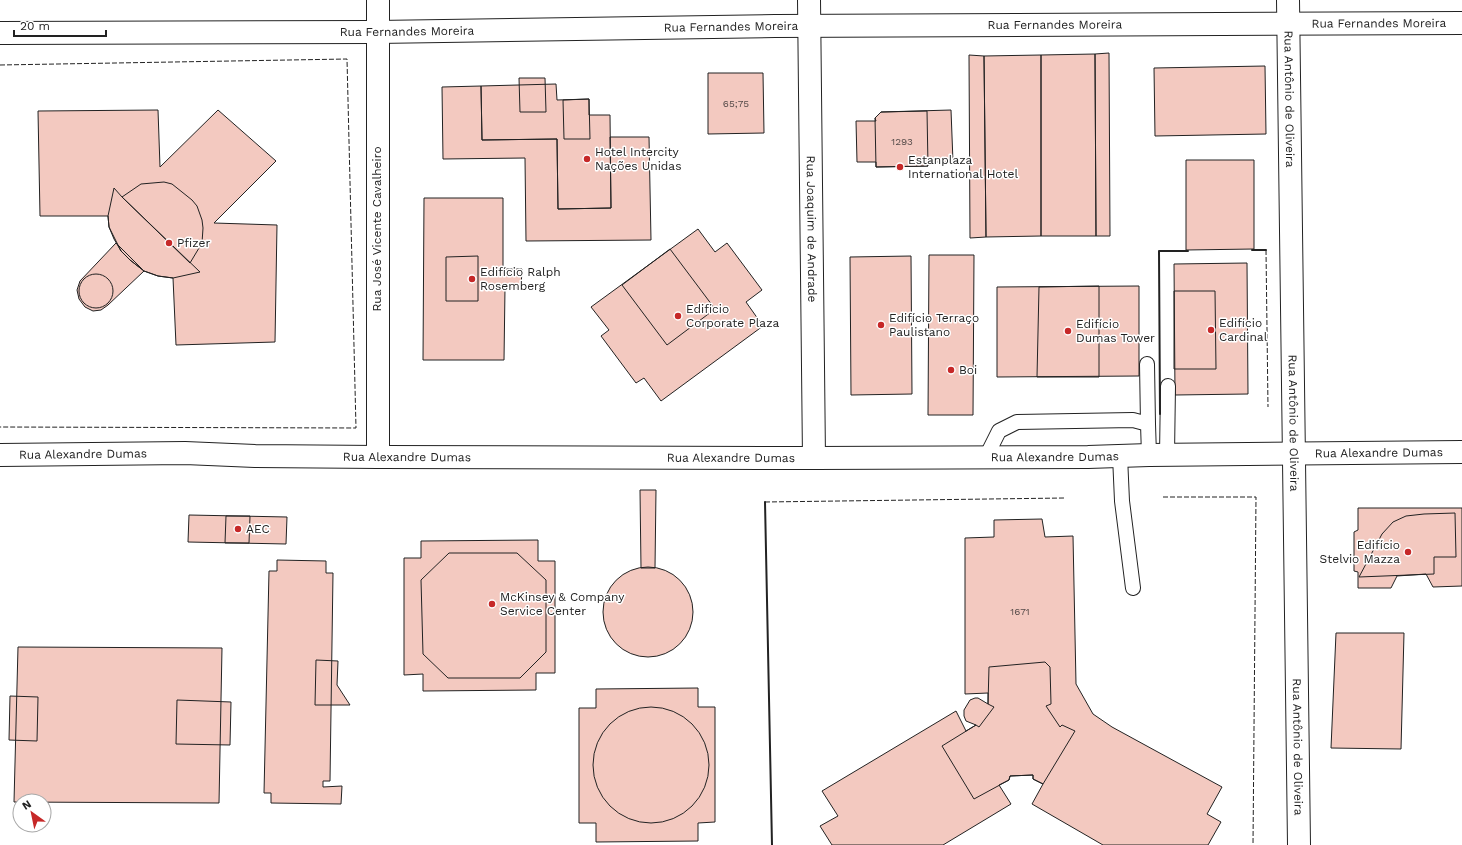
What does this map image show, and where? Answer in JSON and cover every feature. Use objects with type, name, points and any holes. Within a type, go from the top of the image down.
[{"type":"street","name":"Rua José Vicente Cavalheiro","points":[[378,0],[378,457]]},
{"type":"street","name":"Rua Joaquim de Andrade","points":[[809,0],[814,458]]},
{"type":"street","name":"Rua Antônio de Oliveira","points":[[1288,0],[1299,845]]},
{"type":"street","name":"Rua Fernandes Moreira","points":[[0,33],[377,32],[809,26],[1462,23]]},
{"type":"street","name":"Rua Alexandre Dumas","points":[[0,455],[185,453],[255,456],[378,457],[814,458],[1462,452]]},
{"type":"lane","points":[[1147,364],[1148,424],[1158,455]]},
{"type":"lane","points":[[1158,455],[1168,386]]},
{"type":"lane","points":[[986,457],[999,431],[1017,422],[1133,420],[1148,424]]},
{"type":"lane","points":[[1120,456],[1122,501],[1132,588]]},
{"type":"building","points":[[1109,53],[1110,236],[1096,236],[1095,54]]},
{"type":"building","points":[[1095,54],[1096,236],[1041,236],[1041,55]]},
{"type":"building","points":[[969,55],[984,56],[986,237],[970,238]]},
{"type":"building","points":[[1041,55],[1041,236],[986,237],[984,56]]},
{"type":"building","points":[[1265,66],[1266,134],[1155,136],[1154,68]]},
{"type":"building","points":[[708,73],[763,73],[764,133],[708,134]]},
{"type":"building","points":[[519,78],[545,78],[546,112],[520,112]]},
{"type":"building","points":[[556,84],[557,100],[589,99],[589,115],[610,115],[611,208],[558,209],[557,139],[482,140],[481,86]]},
{"type":"building","points":[[481,86],[482,140],[557,139],[558,209],[611,208],[610,137],[649,137],[651,240],[526,241],[525,158],[443,159],[442,87]]},
{"type":"building","points":[[589,99],[590,139],[564,139],[563,100]]},
{"type":"building","points":[[158,110],[160,167],[218,110],[276,161],[214,223],[277,225],[275,342],[176,345],[173,278],[158,276],[144,271],[130,260],[121,251],[114,239],[109,227],[108,216],[40,216],[38,111]]},
{"type":"building","points":[[951,110],[953,162],[928,162],[928,166],[876,167],[876,162],[857,162],[856,121],[876,121],[875,118],[881,112]]},
{"type":"building","points":[[927,111],[928,166],[876,167],[875,118],[881,112]]},
{"type":"building","points":[[1186,160],[1254,160],[1254,249],[1186,250]]},
{"type":"building","points":[[164,182],[172,184],[192,200],[197,206],[202,220],[202,243],[190,263],[122,197],[141,184]]},
{"type":"building","points":[[114,188],[200,272],[173,278],[158,276],[144,271],[130,260],[121,251],[109,227],[108,216]]},
{"type":"building","name":"Edifício Ralph Rosemberg","points":[[424,198],[503,198],[503,269],[522,269],[521,288],[505,288],[504,360],[423,360]]},
{"type":"building","name":"Edificio Corporate Plaza","points":[[698,229],[715,252],[727,243],[762,290],[746,302],[763,326],[661,401],[644,378],[636,383],[601,336],[609,330],[591,307]]},
{"type":"building","points":[[116,243],[144,271],[108,305],[101,310],[93,311],[85,307],[79,299],[77,290],[80,281]]},
{"type":"building","points":[[670,249],[715,309],[667,345],[622,285]]},
{"type":"building","points":[[929,255],[974,255],[973,415],[928,415]]},
{"type":"building","points":[[478,256],[478,301],[446,301],[446,257]]},
{"type":"building","name":"Edifício Terraço Paulistano","points":[[911,256],[912,394],[851,395],[850,257]]},
{"type":"building","name":"Edifício Cardinal","points":[[1247,263],[1248,394],[1175,395],[1174,264]]},
{"type":"building","points":[[96,274],[108,279],[113,291],[108,303],[96,308],[84,303],[79,291],[84,279]]},
{"type":"building","points":[[1099,286],[1099,377],[1037,377],[1039,287]]},
{"type":"building","name":"Edifício Dumas Tower","points":[[1139,286],[1139,376],[997,377],[997,287]]},
{"type":"building","points":[[1174,291],[1215,291],[1216,369],[1174,369]]},
{"type":"building","points":[[640,490],[656,490],[655,568],[641,568]]},
{"type":"building","name":"Edifício Stelvio Mazza","points":[[1358,508],[1462,508],[1462,586],[1433,587],[1426,574],[1397,576],[1391,588],[1358,588],[1358,572],[1354,571],[1354,532],[1358,530]]},
{"type":"building","points":[[1455,513],[1456,557],[1434,557],[1434,574],[1359,577],[1382,534],[1393,522],[1406,516]]},
{"type":"building","points":[[189,515],[287,517],[286,544],[188,542]]},
{"type":"building","name":"AEC","points":[[226,516],[250,516],[249,543],[225,543]]},
{"type":"building","points":[[1042,519],[1045,537],[1073,536],[1076,684],[1093,714],[1112,727],[1222,787],[1207,814],[1221,822],[1208,845],[1103,845],[1032,804],[1043,784],[1033,779],[1033,775],[1010,776],[1009,780],[999,785],[1011,804],[943,845],[832,845],[820,826],[838,816],[822,791],[956,711],[966,731],[976,725],[966,721],[964,710],[970,700],[975,698],[978,698],[988,704],[988,693],[965,694],[965,538],[994,537],[994,520]]},
{"type":"building","points":[[538,540],[538,561],[555,561],[555,673],[536,673],[536,690],[423,691],[423,674],[404,675],[404,558],[421,558],[421,541]]},
{"type":"building","points":[[449,553],[517,553],[546,580],[546,652],[520,678],[448,678],[423,654],[421,580]]},
{"type":"building","points":[[277,560],[326,561],[326,573],[333,573],[330,781],[323,781],[323,787],[342,786],[341,804],[271,803],[271,793],[264,793],[269,571],[277,571]]},
{"type":"building","points":[[648,567],[665,571],[680,580],[689,595],[693,612],[689,629],[680,644],[665,653],[648,657],[631,653],[616,644],[607,629],[603,612],[607,595],[616,580],[631,571]]},
{"type":"building","points":[[1336,633],[1404,633],[1401,749],[1331,748]]},
{"type":"building","points":[[18,647],[222,648],[219,803],[52,802],[52,793],[14,793]]},
{"type":"building","points":[[316,660],[338,661],[337,685],[350,705],[315,705]]},
{"type":"building","points":[[1045,662],[1050,667],[1051,704],[1046,706],[1060,727],[1062,725],[1075,731],[1043,784],[1033,779],[1033,775],[1010,776],[1009,780],[974,799],[942,746],[976,725],[979,727],[994,707],[988,704],[989,667]]},
{"type":"building","points":[[698,688],[698,707],[715,707],[715,822],[698,823],[698,841],[596,842],[596,823],[579,823],[579,708],[596,708],[596,689]]},
{"type":"building","points":[[10,696],[38,697],[37,741],[9,740]]},
{"type":"building","points":[[177,700],[231,702],[230,745],[176,744]]},
{"type":"building","points":[[651,707],[673,711],[692,724],[705,743],[709,765],[705,787],[692,806],[673,819],[651,823],[629,819],[610,806],[597,787],[593,765],[597,743],[610,724],[629,711]]},
{"type":"fence","points":[[0,65],[347,59],[356,428],[0,427]]},
{"type":"fence","points":[[1266,250],[1268,407]]},
{"type":"fence","points":[[1163,497],[1256,497],[1253,845]]},
{"type":"fence","points":[[765,502],[1064,498]]},
{"type":"wall","points":[[1252,250],[1266,250]]},
{"type":"wall","points":[[1160,414],[1159,251],[1188,251]]},
{"type":"wall","points":[[765,502],[772,845]]},
{"type":"place","name":"Hotel Intercity Nações Unidas","points":[[587,159]]},
{"type":"place","name":"Estanplaza International Hotel","points":[[900,167]]},
{"type":"place","name":"Pfizer","points":[[169,243]]},
{"type":"place","name":"Edifício Ralph Rosemberg","points":[[472,279]]},
{"type":"place","name":"Edificio Corporate Plaza","points":[[678,316]]},
{"type":"place","name":"Edifício Terraço Paulistano","points":[[881,325]]},
{"type":"place","name":"Edifício Cardinal","points":[[1211,330]]},
{"type":"place","name":"Edifício Dumas Tower","points":[[1068,331]]},
{"type":"place","name":"Boi","points":[[951,370]]},
{"type":"place","name":"AEC","points":[[238,529]]},
{"type":"place","name":"Edifício Stelvio Mazza","points":[[1408,552]]},
{"type":"place","name":"McKinsey & Company Service Center","points":[[492,604]]}]
